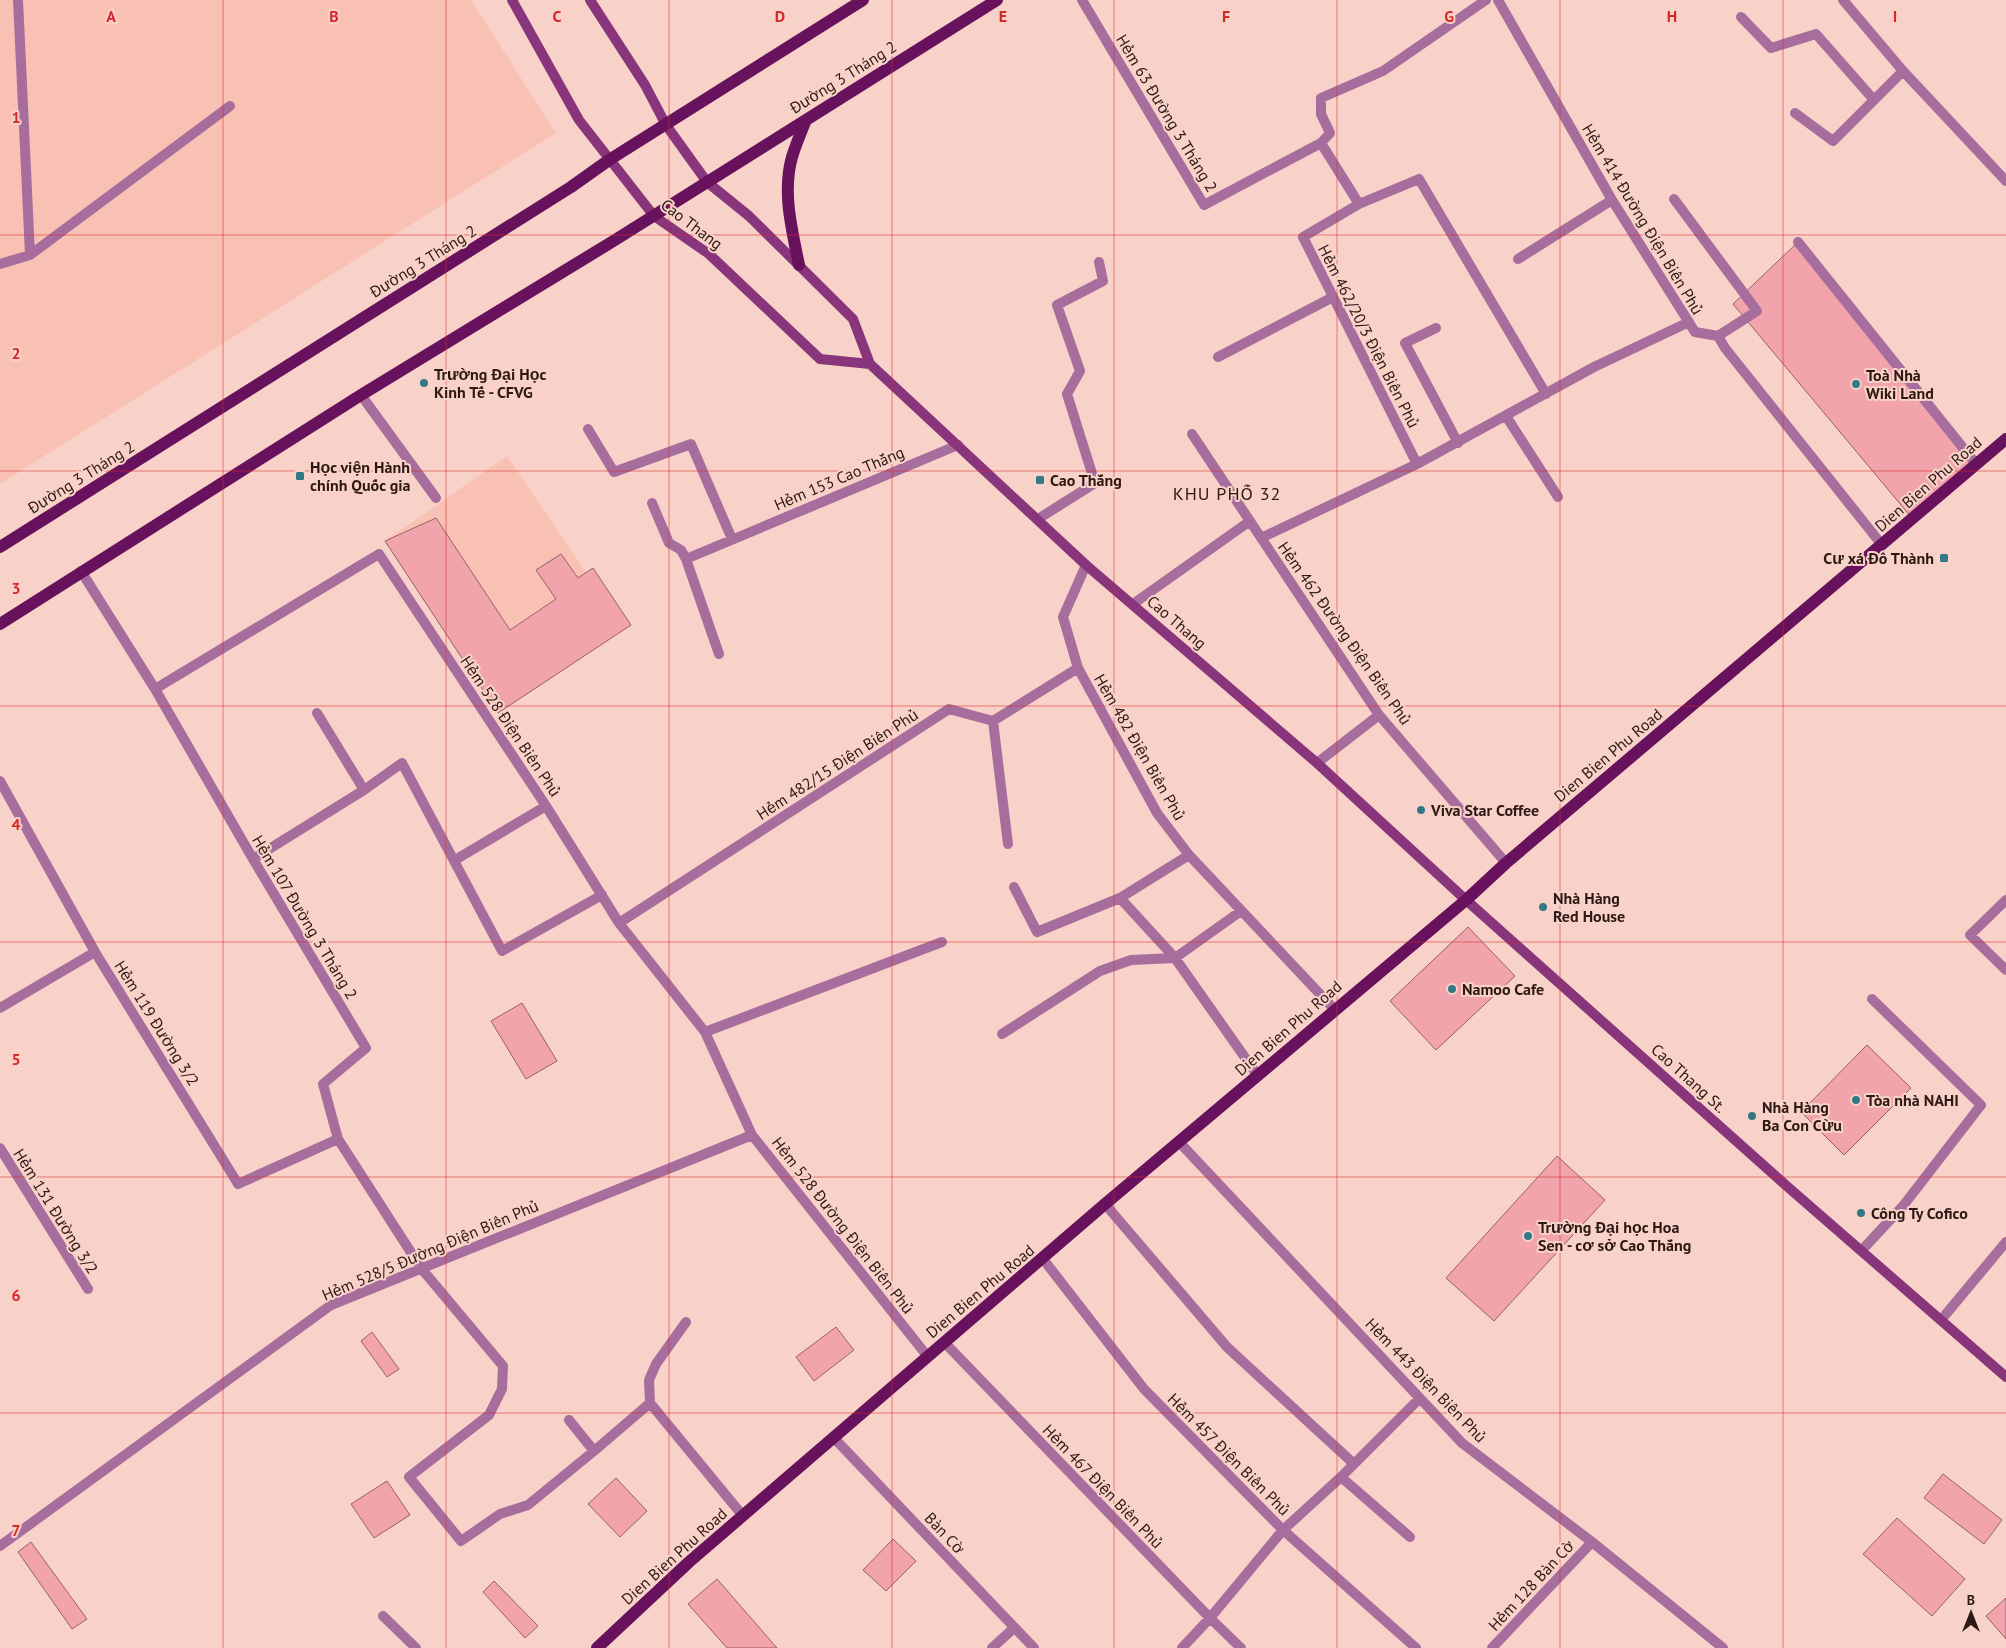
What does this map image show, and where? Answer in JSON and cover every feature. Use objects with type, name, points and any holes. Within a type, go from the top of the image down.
[{"type":"main road","name":"Cao Thang","points":[[512,0],[579,120],[654,216],[709,254],[820,359],[870,364]]},
{"type":"main road","name":"Cao Thang","points":[[590,0],[645,84],[666,125],[707,182],[748,216],[853,319],[870,364],[1086,565],[1317,763],[1466,900]]},
{"type":"main road","name":"Đường 3 Tháng 2","points":[[0,547],[862,0]]},
{"type":"main road","name":"Đường 3 Tháng 2","points":[[654,216],[997,0]]},
{"type":"main road","points":[[799,265],[790,217],[788,184],[792,158],[806,120]]},
{"type":"main road","points":[[0,624],[361,395],[654,216]]},
{"type":"main road","name":"Dien Bien Phu Road","points":[[596,1648],[689,1562],[1105,1204],[1180,1143],[1334,1009],[1466,900],[1506,863],[2006,439]]},
{"type":"main road","name":"Cao Thang St.","points":[[1466,900],[1517,943],[1789,1188],[2006,1377]]},
{"type":"street","points":[[18,0],[30,255]]},
{"type":"street","name":"Hẻm 63 Đường 3 Tháng 2","points":[[1082,0],[1204,205],[1321,143]]},
{"type":"street","points":[[1486,0],[1383,71],[1321,98],[1321,114],[1330,133],[1321,143],[1359,204],[1419,179],[1546,394]]},
{"type":"street","name":"Hẻm 414 Đường Điện Biên Phủ","points":[[1498,0],[1612,200],[1695,332],[1718,336]]},
{"type":"street","points":[[1843,0],[1903,71],[2006,181]]},
{"type":"street","points":[[1741,16],[1771,48],[1816,34],[1874,100]]},
{"type":"street","points":[[1795,113],[1833,141],[1903,71]]},
{"type":"street","points":[[0,264],[30,255],[230,106]]},
{"type":"street","points":[[1518,259],[1612,200]]},
{"type":"street","points":[[1674,200],[1757,311],[1718,336],[1725,348],[1882,545]]},
{"type":"street","name":"Hẻm 462/20/3 Điện Biên Phủ","points":[[1359,204],[1303,237],[1417,464]]},
{"type":"street","points":[[1798,242],[1976,464]]},
{"type":"street","points":[[1038,519],[1095,483],[1067,394],[1080,371],[1057,305],[1102,281],[1099,262]]},
{"type":"street","points":[[1218,357],[1333,297]]},
{"type":"street","points":[[1261,538],[1417,464],[1594,367],[1689,322]]},
{"type":"street","points":[[1436,328],[1405,344],[1458,443]]},
{"type":"street","points":[[361,395],[436,498]]},
{"type":"street","points":[[1506,416],[1558,497]]},
{"type":"street","points":[[588,429],[614,472],[691,444],[732,539]]},
{"type":"street","name":"Hẻm 462 Đường Điện Biên Phủ","points":[[1192,434],[1380,715],[1506,863]]},
{"type":"street","name":"Hẻm 153 Cao Thắng","points":[[686,560],[958,444]]},
{"type":"street","points":[[652,503],[669,543],[681,550],[686,560],[719,654]]},
{"type":"street","points":[[1133,604],[1250,521]]},
{"type":"street","name":"Hẻm 528 Điện Biên Phủ","points":[[155,689],[379,554],[546,806],[619,924],[705,1032],[752,1135]]},
{"type":"street","name":"Hẻm 482 Điện Biên Phủ","points":[[1086,565],[1063,617],[1078,668],[1157,812],[1189,855],[1334,1009]]},
{"type":"street","name":"Hẻm 107 Đường 3 Tháng 2","points":[[81,571],[155,689],[253,859],[366,1048],[323,1084],[338,1140],[421,1268],[503,1366],[502,1389],[489,1415],[409,1477],[461,1541],[500,1514],[528,1506],[594,1451]]},
{"type":"street","points":[[1008,844],[994,721],[1078,668]]},
{"type":"street","name":"Hẻm 482/15 Điện Biên Phủ","points":[[619,924],[949,709],[994,721]]},
{"type":"street","points":[[317,713],[364,790]]},
{"type":"street","points":[[1317,763],[1380,715]]},
{"type":"street","points":[[253,859],[364,790],[402,763],[502,951],[602,895]]},
{"type":"street","name":"Hẻm 119 Đường 3/2","points":[[0,781],[95,952],[238,1184],[338,1140]]},
{"type":"street","points":[[455,860],[546,806]]},
{"type":"street","points":[[1014,887],[1036,932],[1120,898],[1189,855]]},
{"type":"street","points":[[1120,898],[1175,958],[1258,1076]]},
{"type":"street","points":[[2006,900],[1970,935],[2006,970]]},
{"type":"street","points":[[1002,1034],[1100,971],[1131,960],[1175,958],[1241,911]]},
{"type":"street","points":[[705,1032],[942,942]]},
{"type":"street","points":[[0,1008],[95,952]]},
{"type":"street","points":[[1862,1250],[1903,1206],[1981,1105],[1872,999]]},
{"type":"street","name":"Hẻm 528/5 Đường Điện Biên Phủ","points":[[0,1546],[331,1305],[752,1135]]},
{"type":"street","name":"Hẻm 528 Đường Điện Biên Phủ","points":[[752,1135],[928,1357]]},
{"type":"street","name":"Hẻm 443 Ðiện Biên Phủ","points":[[1180,1143],[1462,1443],[1592,1542],[1723,1648]]},
{"type":"street","name":"Hẻm 131 Đường 3/2","points":[[0,1148],[88,1289]]},
{"type":"street","points":[[1105,1204],[1227,1347],[1353,1463]]},
{"type":"street","points":[[1940,1320],[2006,1242]]},
{"type":"street","name":"Hẻm 457 Ðiện Biên Phủ","points":[[1043,1259],[1144,1389],[1284,1530],[1416,1648]]},
{"type":"street","points":[[686,1322],[652,1372],[649,1380],[650,1403],[743,1516]]},
{"type":"street","name":"Hẻm 467 Ðiện Biên Phủ","points":[[945,1343],[1241,1648]]},
{"type":"street","points":[[1182,1648],[1210,1618],[1284,1530],[1341,1477],[1420,1398]]},
{"type":"street","points":[[569,1420],[594,1451],[650,1403]]},
{"type":"street","name":"Bàn Cờ","points":[[834,1438],[1034,1648]]},
{"type":"street","points":[[1341,1477],[1410,1537]]},
{"type":"street","name":"Hẻm 128 Bàn Cờ","points":[[1492,1648],[1592,1542]]},
{"type":"street","points":[[383,1616],[416,1648]]},
{"type":"street","points":[[992,1648],[1014,1628]]},
{"type":"shaded area","points":[[0,0],[471,0],[556,133],[0,484]]},
{"type":"shaded area","points":[[507,456],[586,572],[593,568],[631,625],[498,713],[385,541]]},
{"type":"building","name":"Toà Nhà Wiki Land","points":[[1798,242],[1976,464],[1911,517],[1733,304]]},
{"type":"building","points":[[436,518],[510,630],[556,599],[536,570],[561,554],[578,578],[593,568],[631,625],[498,713],[385,541]]},
{"type":"building","name":"Namoo Cafe","points":[[1468,927],[1515,976],[1436,1050],[1390,1001]]},
{"type":"building","points":[[522,1003],[557,1061],[526,1079],[491,1021]]},
{"type":"building","name":"Tòa nhà NAHI","points":[[1867,1045],[1911,1088],[1844,1155],[1801,1112]]},
{"type":"building","points":[[1557,1156],[1605,1200],[1494,1321],[1446,1278]]},
{"type":"building","points":[[836,1327],[854,1350],[814,1381],[796,1357]]},
{"type":"building","points":[[372,1332],[399,1369],[387,1377],[361,1341]]},
{"type":"building","points":[[1943,1474],[2002,1520],[1984,1544],[1924,1498]]},
{"type":"building","points":[[616,1478],[647,1511],[620,1537],[588,1504]]},
{"type":"building","points":[[387,1481],[410,1515],[374,1538],[351,1504]]},
{"type":"building","points":[[1897,1518],[1965,1579],[1932,1616],[1863,1554]]},
{"type":"building","points":[[893,1539],[916,1561],[886,1591],[863,1570]]},
{"type":"building","points":[[31,1542],[87,1619],[72,1629],[18,1552]]},
{"type":"building","points":[[717,1579],[777,1648],[727,1648],[688,1604]]},
{"type":"building","points":[[494,1581],[538,1626],[525,1638],[483,1592]]},
{"type":"building","points":[[2006,1598],[2006,1639],[1986,1616]]},
{"type":"place","name":"Trường Đại Học Kinh Tế - CFVG","points":[[424,383]]},
{"type":"place","name":"Toà Nhà Wiki Land","points":[[1856,384]]},
{"type":"place","name":"Học viện Hành chính Quốc gia","points":[[300,476]]},
{"type":"place","name":"Cao Thắng","points":[[1040,480]]},
{"type":"place","name":"Cư xá Đô Thành","points":[[1944,558]]},
{"type":"place","name":"Viva Star Coffee","points":[[1421,810]]},
{"type":"place","name":"Nhà Hàng Red House","points":[[1543,907]]},
{"type":"place","name":"Namoo Cafe","points":[[1452,989]]},
{"type":"place","name":"Tòa nhà NAHI","points":[[1856,1100]]},
{"type":"place","name":"Nhà Hàng Ba Con Cừu","points":[[1752,1116]]},
{"type":"place","name":"Công Ty Cofico","points":[[1861,1213]]},
{"type":"place","name":"Trường Đại học Hoa Sen - cơ sở Cao Thắng","points":[[1528,1236]]},
{"type":"district","name":"KHU PHỐ 32","points":[[1227,493]]}]
